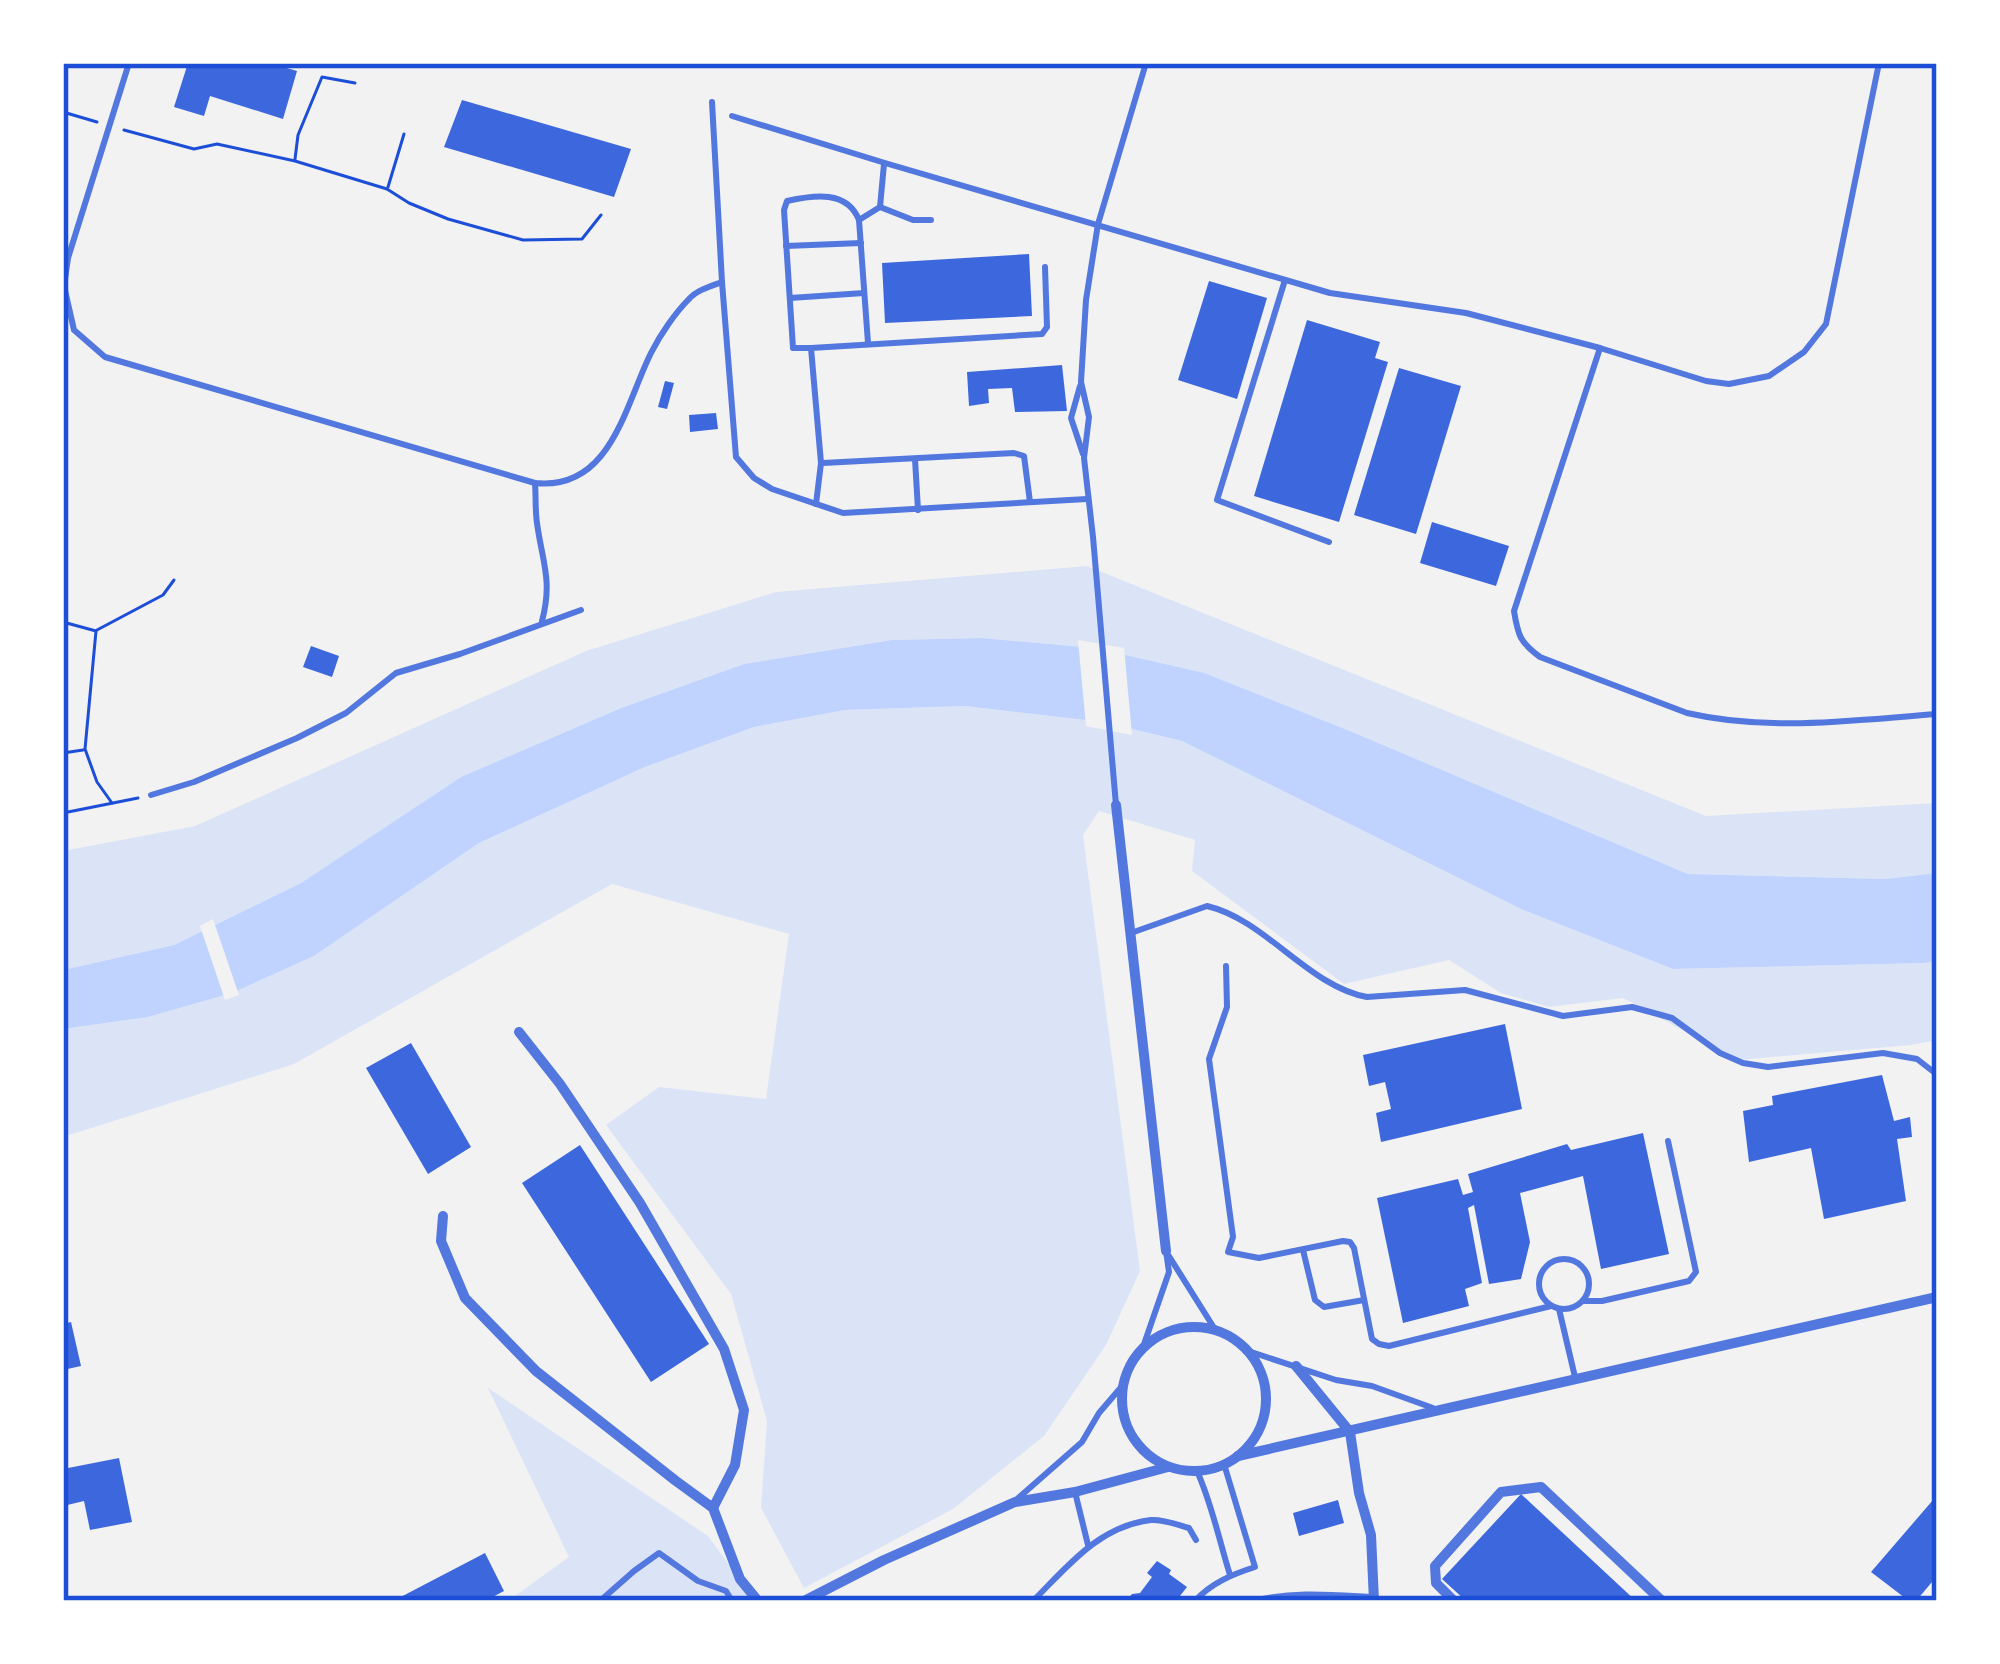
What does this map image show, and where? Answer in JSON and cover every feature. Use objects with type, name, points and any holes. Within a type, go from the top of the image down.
[{"type":"street","points":[[1116,806],[1166,1251]]},
{"type":"street","points":[[519,1032],[640,1203],[724,1349],[744,1410],[735,1465],[713,1508]]},
{"type":"street","points":[[443,1216],[441,1240],[465,1298],[536,1371],[713,1508],[740,1579],[758,1601]]},
{"type":"street","points":[[1238,1456],[1937,1297]]},
{"type":"street","points":[[1196,1327],[1216,1331],[1246,1350],[1261,1375],[1265,1404],[1257,1433],[1224,1465],[1197,1472],[1168,1467],[1136,1443],[1126,1425],[1123,1385],[1130,1366],[1157,1337],[1196,1327]]},
{"type":"street","points":[[1296,1366],[1350,1432],[1371,1534],[1374,1599]]},
{"type":"street","points":[[804,1601],[1015,1502],[1075,1492],[1168,1467]]},
{"type":"street","points":[[1454,1601],[1436,1583],[1435,1566],[1502,1492],[1541,1487],[1662,1601]]},
{"type":"lane","points":[[129,63],[68,258],[64,286],[74,330],[105,356],[130,366],[535,483],[552,484],[573,478],[599,459],[622,420],[653,348],[692,295],[722,282]]},
{"type":"lane","points":[[1084,458],[1071,418],[1081,382],[1086,300],[1098,224],[1146,63]]},
{"type":"lane","points":[[732,116],[1330,293],[1466,313],[1730,384],[1769,376],[1804,352],[1826,324],[1879,63]]},
{"type":"lane","points":[[712,102],[736,457],[754,478],[772,489],[844,513],[1087,499]]},
{"type":"lane","points":[[880,207],[884,163]]},
{"type":"lane","points":[[868,343],[859,220],[854,208],[846,200],[829,197],[787,202],[794,348],[1042,334],[1047,327],[1046,267]]},
{"type":"lane","points":[[859,220],[880,207]]},
{"type":"lane","points":[[880,207],[913,220],[931,220]]},
{"type":"lane","points":[[787,246],[861,243]]},
{"type":"lane","points":[[1285,280],[1217,500],[1330,542]]},
{"type":"lane","points":[[790,298],[864,293]]},
{"type":"lane","points":[[811,348],[821,463],[816,503]]},
{"type":"lane","points":[[1600,348],[1514,611],[1517,634],[1526,646],[1540,657],[1709,718],[1780,724],[1937,715]]},
{"type":"lane","points":[[1081,382],[1089,417],[1084,458],[1116,806]]},
{"type":"lane","points":[[821,463],[1014,454],[1024,456],[1030,502]]},
{"type":"lane","points":[[915,458],[918,510]]},
{"type":"lane","points":[[535,483],[537,524],[546,558],[547,602],[541,623]]},
{"type":"lane","points":[[152,795],[297,738],[346,713],[396,673],[581,610]]},
{"type":"lane","points":[[1131,933],[1207,907],[1219,909],[1356,995],[1466,990],[1563,1016],[1632,1006],[1672,1018],[1720,1053],[1743,1063],[1768,1067],[1883,1053],[1917,1059],[1935,1073]]},
{"type":"lane","points":[[1226,966],[1227,1007],[1209,1059],[1233,1237],[1228,1252],[1259,1258],[1350,1243],[1372,1339],[1379,1344],[1389,1346],[1555,1308],[1568,1309],[1583,1300],[1602,1301],[1689,1281],[1696,1272],[1668,1141]]},
{"type":"lane","points":[[1303,1250],[1318,1305],[1365,1299]]},
{"type":"lane","points":[[1166,1251],[1216,1331]]},
{"type":"lane","points":[[1142,1350],[1169,1273],[1166,1251]]},
{"type":"lane","points":[[1576,1380],[1555,1308],[1541,1294],[1539,1279],[1547,1265],[1562,1258],[1577,1262],[1590,1284],[1583,1300]]},
{"type":"lane","points":[[1246,1350],[1442,1411]]},
{"type":"lane","points":[[1015,1502],[1082,1442],[1123,1385]]},
{"type":"lane","points":[[1195,1601],[1230,1575],[1255,1567],[1224,1465]]},
{"type":"lane","points":[[1197,1472],[1230,1575]]},
{"type":"lane","points":[[1075,1492],[1088,1545]]},
{"type":"lane","points":[[1033,1601],[1102,1535],[1154,1520],[1189,1528],[1196,1540]]},
{"type":"lane","points":[[600,1601],[659,1553],[698,1581],[726,1591],[732,1601]]},
{"type":"lane","points":[[1253,1601],[1305,1594],[1374,1599]]},
{"type":"path","points":[[295,161],[298,135],[322,77],[355,83]]},
{"type":"path","points":[[63,112],[194,149],[217,144],[295,161],[387,189],[448,219],[523,240],[582,239],[602,215]]},
{"type":"path","points":[[387,189],[404,134]]},
{"type":"path","points":[[63,622],[96,631],[164,595],[174,580]]},
{"type":"path","points":[[96,631],[85,749],[97,782],[112,803]]},
{"type":"path","points":[[63,753],[85,749]]},
{"type":"path","points":[[63,813],[152,795]]},
{"type":"shaded area","points":[[1087,566],[1706,816],[1937,803],[1937,873],[1885,879],[1688,874],[1357,734],[1094,648],[982,638],[892,640],[744,664],[621,708],[461,777],[301,883],[174,945],[63,970],[63,851],[195,826],[586,651],[776,592]]},
{"type":"shaded area","points":[[965,706],[1103,722],[1182,741],[1521,909],[1673,969],[1937,961],[1937,1040],[1738,1060],[1623,998],[1549,1007],[1501,993],[1449,960],[1344,984],[1192,871],[1195,840],[1099,811],[1083,835],[1140,1271],[1106,1345],[1044,1436],[953,1509],[804,1588],[761,1508],[767,1421],[731,1294],[606,1125],[659,1087],[766,1099],[789,934],[612,884],[294,1064],[63,1137],[63,1029],[148,1017],[232,993],[314,956],[479,843],[645,767],[754,727],[845,710]]},
{"type":"shaded area","points":[[488,1388],[708,1536],[753,1597],[746,1601],[508,1601],[569,1557]]},
{"type":"water","points":[[982,638],[1094,648],[1204,673],[1688,874],[1885,879],[1937,873],[1937,961],[1673,969],[1521,909],[1182,741],[1103,722],[965,706],[845,710],[754,727],[645,767],[479,843],[314,956],[232,993],[148,1017],[63,1029],[63,970],[174,945],[301,883],[461,777],[621,708],[744,664],[892,640]]},
{"type":"pier","points":[[1078,640],[1124,648],[1132,735],[1086,726]]},
{"type":"pier","points":[[213,919],[239,995],[225,1000],[200,926]]},
{"type":"building","points":[[188,63],[270,63],[297,71],[283,119],[210,96],[204,116],[174,107]]},
{"type":"building","points":[[462,100],[631,149],[614,197],[444,147]]},
{"type":"building","points":[[1029,254],[1032,316],[885,323],[882,263]]},
{"type":"building","points":[[1209,281],[1267,298],[1237,399],[1178,380]]},
{"type":"building","points":[[1307,320],[1380,342],[1375,358],[1388,362],[1339,522],[1254,496]]},
{"type":"building","points":[[1062,365],[1067,411],[1015,412],[1012,388],[988,389],[989,403],[969,406],[967,372]]},
{"type":"building","points":[[1399,368],[1461,386],[1416,534],[1354,515]]},
{"type":"building","points":[[665,381],[674,383],[667,409],[658,407]]},
{"type":"building","points":[[716,413],[718,429],[690,432],[689,415]]},
{"type":"building","points":[[1432,522],[1509,546],[1496,586],[1420,563]]},
{"type":"building","points":[[311,646],[339,656],[332,677],[303,667]]},
{"type":"building","points":[[1505,1024],[1522,1109],[1381,1142],[1376,1113],[1391,1109],[1385,1082],[1369,1086],[1363,1055]]},
{"type":"building","points":[[411,1043],[471,1147],[428,1174],[366,1068]]},
{"type":"building","points":[[1882,1075],[1894,1121],[1910,1117],[1912,1137],[1897,1139],[1906,1201],[1824,1219],[1811,1148],[1749,1162],[1743,1111],[1773,1105],[1772,1096]]},
{"type":"building","points":[[1643,1133],[1669,1254],[1601,1269],[1583,1176],[1520,1193],[1530,1242],[1521,1279],[1489,1284],[1474,1205],[1468,1208],[1482,1283],[1465,1289],[1469,1306],[1403,1323],[1377,1198],[1458,1179],[1463,1195],[1473,1192],[1468,1174],[1567,1144],[1571,1150]]},
{"type":"building","points":[[580,1145],[709,1344],[651,1382],[522,1183]]},
{"type":"building","points":[[71,1322],[81,1366],[63,1370],[63,1324]]},
{"type":"building","points":[[119,1458],[132,1522],[90,1530],[84,1501],[63,1506],[63,1469]]},
{"type":"building","points":[[1521,1494],[1636,1601],[1466,1601],[1442,1579]]},
{"type":"building","points":[[1338,1500],[1344,1523],[1299,1536],[1293,1513]]},
{"type":"building","points":[[1933,1500],[1937,1503],[1937,1576],[1916,1601],[1909,1601],[1871,1572]]},
{"type":"building","points":[[485,1553],[504,1591],[485,1601],[393,1601]]},
{"type":"building","points":[[1157,1561],[1187,1587],[1176,1601],[1126,1601],[1140,1593]]}]
